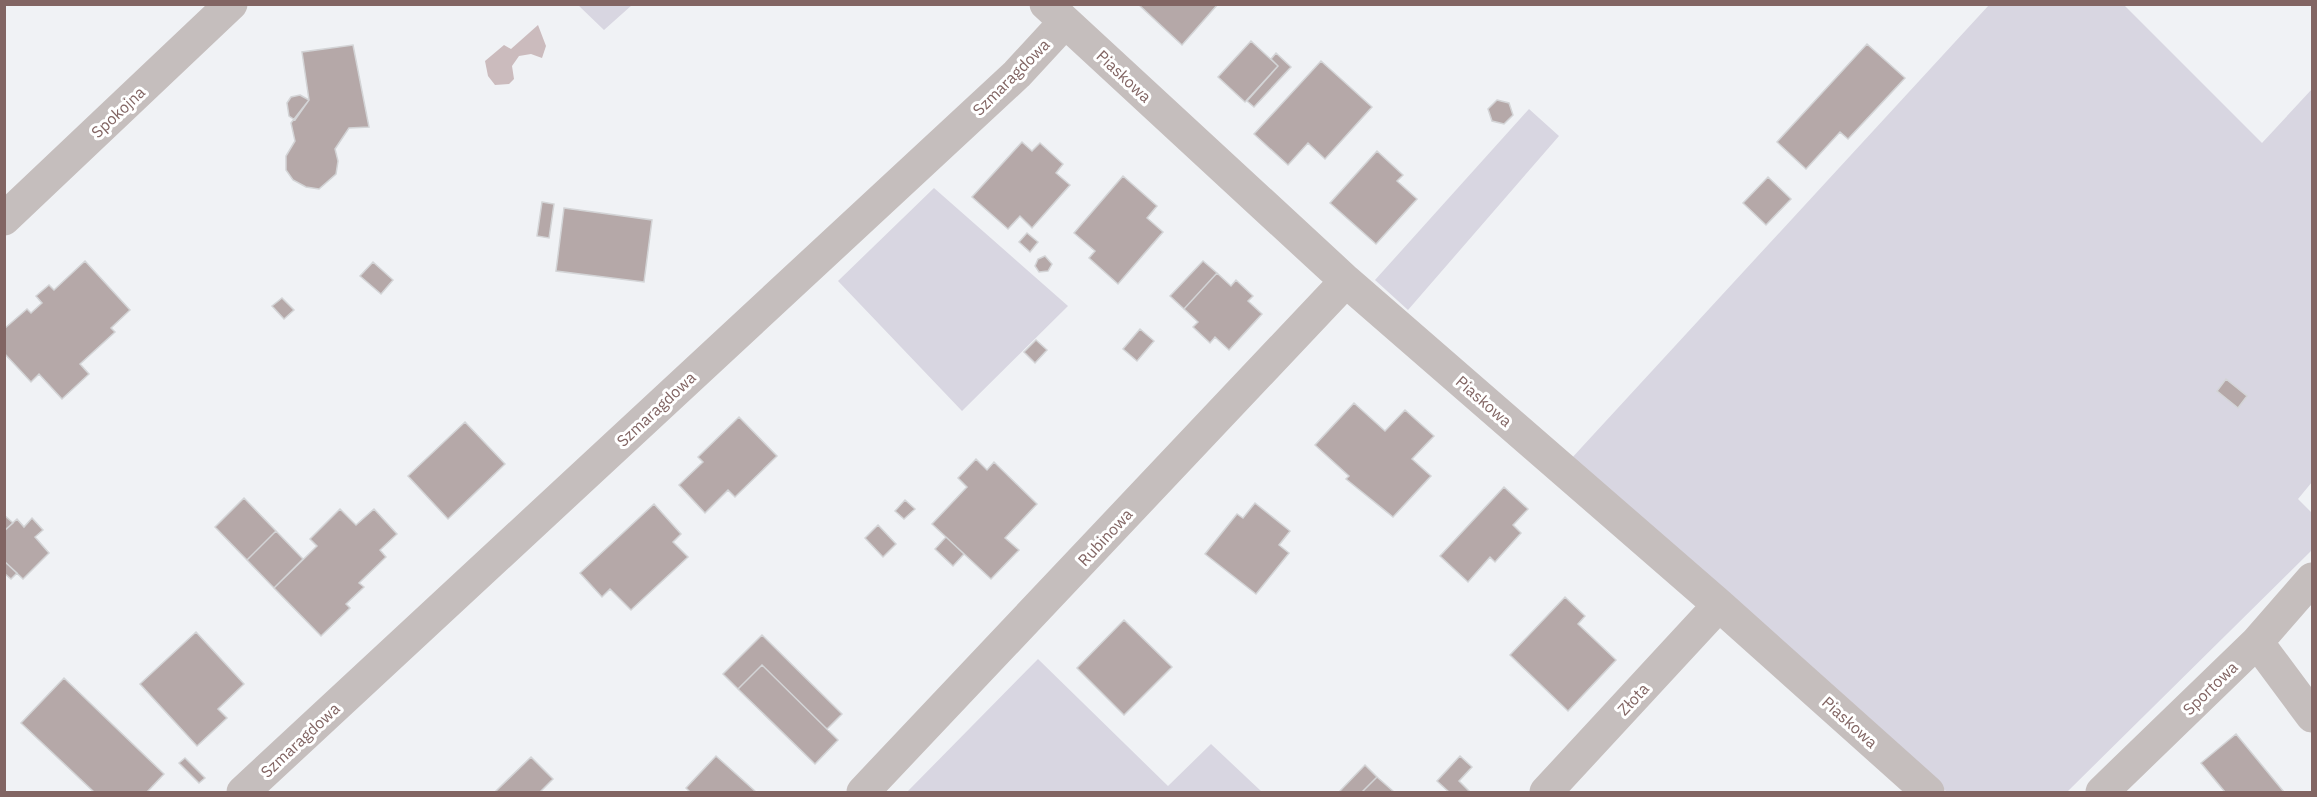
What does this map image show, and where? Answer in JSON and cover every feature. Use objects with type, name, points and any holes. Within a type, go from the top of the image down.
[{"type":"street","name":"Spokojna","points":[[4,219],[231,4]]},
{"type":"street","name":"Piaskowa","points":[[1056,13],[1346,281],[1719,605],[1928,792]]},
{"type":"street","name":"Szmaragdowa","points":[[243,792],[1017,74],[1056,13]]},
{"type":"street","name":"Rubinowa","points":[[863,792],[1346,281]]},
{"type":"street","name":"Sportowa","points":[[2102,792],[2257,642],[2313,579]]},
{"type":"street","name":"Złota","points":[[1546,792],[1719,605]]},
{"type":"street","points":[[2257,642],[2313,716]]},
{"type":"shaded area","points":[[578,5],[632,5],[604,30]]},
{"type":"shaded area","points":[[1989,5],[2124,5],[2262,143],[2312,89],[2312,482],[2298,499],[2312,513],[2312,550],[2067,792],[1947,792],[1570,460]]},
{"type":"shaded area","points":[[538,25],[546,46],[542,58],[531,54],[519,56],[512,66],[514,79],[509,84],[495,85],[488,76],[485,61],[504,45],[511,49]]},
{"type":"shaded area","points":[[1529,109],[1559,136],[1408,310],[1375,280]]},
{"type":"shaded area","points":[[934,188],[1068,306],[962,411],[838,281]]},
{"type":"shaded area","points":[[1038,659],[1168,786],[1211,744],[1262,792],[907,792]]},
{"type":"building","points":[[1138,4],[1218,4],[1182,45]]},
{"type":"building","points":[[1251,41],[1278,66],[1245,102],[1218,77]]},
{"type":"building","points":[[1867,44],[1905,78],[1848,139],[1840,132],[1806,169],[1777,142]]},
{"type":"building","points":[[353,45],[369,127],[349,128],[335,149],[338,161],[336,174],[319,189],[306,187],[293,180],[286,170],[286,156],[295,141],[291,123],[309,100],[302,52]]},
{"type":"building","points":[[1276,53],[1291,67],[1254,107],[1247,101],[1278,66],[1271,59]]},
{"type":"building","points":[[1321,61],[1372,107],[1325,159],[1308,143],[1288,165],[1254,134]]},
{"type":"building","points":[[300,95],[309,100],[295,120],[289,116],[287,103],[291,97]]},
{"type":"building","points":[[1497,100],[1509,103],[1513,115],[1504,124],[1492,121],[1488,109]]},
{"type":"building","points":[[1022,142],[1032,151],[1040,143],[1063,164],[1056,173],[1070,185],[1032,228],[1020,216],[1008,229],[972,197]]},
{"type":"building","points":[[1377,151],[1403,175],[1397,181],[1417,199],[1376,244],[1330,203]]},
{"type":"building","points":[[1123,176],[1157,206],[1147,218],[1163,232],[1118,284],[1089,258],[1095,251],[1074,233]]},
{"type":"building","points":[[1768,177],[1791,199],[1766,225],[1743,203]]},
{"type":"building","points":[[542,202],[554,204],[549,238],[537,236]]},
{"type":"building","points":[[564,208],[652,220],[644,282],[556,271]]},
{"type":"building","points":[[1027,233],[1038,242],[1030,252],[1019,242]]},
{"type":"building","points":[[1045,256],[1052,264],[1048,271],[1039,272],[1035,266],[1038,259]]},
{"type":"building","points":[[85,261],[130,310],[111,328],[115,332],[80,364],[89,374],[62,399],[39,374],[31,382],[4,353],[4,329],[27,309],[31,313],[42,303],[36,296],[49,285],[54,290]]},
{"type":"building","points":[[1203,261],[1217,273],[1184,309],[1170,296]]},
{"type":"building","points":[[373,262],[393,280],[381,294],[360,276]]},
{"type":"building","points":[[1217,273],[1231,286],[1236,280],[1253,296],[1248,301],[1262,314],[1229,350],[1215,337],[1210,343],[1193,327],[1198,322],[1184,309]]},
{"type":"building","points":[[282,298],[294,310],[284,319],[272,306]]},
{"type":"building","points":[[1140,329],[1154,341],[1137,361],[1123,349]]},
{"type":"building","points":[[1036,340],[1047,350],[1035,363],[1024,352]]},
{"type":"building","points":[[2226,379],[2247,396],[2238,408],[2217,391]]},
{"type":"building","points":[[1354,403],[1385,431],[1405,410],[1434,436],[1412,459],[1431,476],[1393,517],[1346,479],[1349,476],[1315,445]]},
{"type":"building","points":[[739,417],[777,456],[735,497],[728,490],[705,513],[679,485],[703,462],[698,457]]},
{"type":"building","points":[[465,422],[505,464],[448,519],[408,476]]},
{"type":"building","points":[[976,459],[987,470],[994,462],[1037,504],[1005,538],[1019,550],[991,579],[932,524],[967,487],[958,478]]},
{"type":"building","points":[[1504,487],[1528,509],[1513,525],[1521,533],[1495,562],[1490,557],[1468,582],[1440,556]]},
{"type":"building","points":[[244,498],[276,531],[247,560],[215,527]]},
{"type":"building","points":[[905,500],[915,509],[904,519],[895,511]]},
{"type":"building","points":[[1255,503],[1290,531],[1279,545],[1289,553],[1256,594],[1205,554],[1237,514],[1243,518]]},
{"type":"building","points":[[654,504],[681,534],[673,542],[688,557],[631,610],[610,589],[602,597],[580,573]]},
{"type":"building","points":[[340,509],[356,525],[374,509],[397,534],[380,550],[386,557],[359,583],[364,587],[346,604],[350,608],[321,636],[274,588],[317,546],[310,539]]},
{"type":"building","points":[[4,515],[13,523],[4,531]]},
{"type":"building","points":[[32,518],[43,530],[35,537],[49,553],[23,579],[4,561],[4,531],[17,519],[24,527]]},
{"type":"building","points":[[878,525],[896,544],[883,557],[865,538]]},
{"type":"building","points":[[276,531],[303,559],[274,588],[247,560]]},
{"type":"building","points":[[946,537],[964,554],[953,566],[935,549]]},
{"type":"building","points":[[4,561],[17,573],[11,579],[4,573]]},
{"type":"building","points":[[1565,597],[1585,616],[1578,624],[1616,660],[1568,711],[1510,655]]},
{"type":"building","points":[[1124,620],[1172,667],[1124,715],[1077,668]]},
{"type":"building","points":[[196,632],[244,684],[218,709],[227,718],[197,746],[140,684]]},
{"type":"building","points":[[762,635],[842,714],[827,729],[762,665],[738,689],[723,674]]},
{"type":"building","points":[[762,665],[838,740],[815,764],[738,689]]},
{"type":"building","points":[[64,678],[164,774],[147,792],[94,792],[21,723]]},
{"type":"building","points":[[2236,734],[2284,792],[2225,792],[2201,763]]},
{"type":"building","points":[[716,756],[756,792],[690,792],[686,788]]},
{"type":"building","points":[[1460,756],[1472,767],[1459,781],[1470,792],[1449,792],[1437,781]]},
{"type":"building","points":[[531,757],[553,779],[540,792],[495,792]]},
{"type":"building","points":[[185,758],[205,778],[199,783],[179,763]]},
{"type":"building","points":[[1365,765],[1377,777],[1362,792],[1339,792]]},
{"type":"building","points":[[1377,777],[1394,792],[1362,792]]}]
